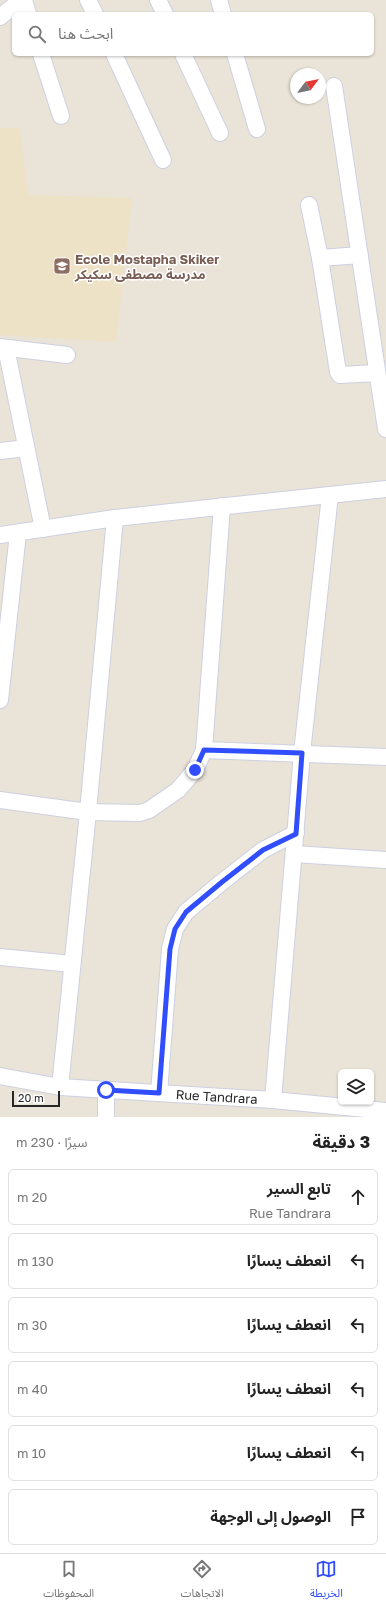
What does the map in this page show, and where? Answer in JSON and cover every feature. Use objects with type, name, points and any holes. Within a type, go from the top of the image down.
[{"type":"street","points":[[0,17],[22,0],[27,12]]},
{"type":"street","points":[[88,0],[94,12]]},
{"type":"street","points":[[158,0],[164,12]]},
{"type":"street","points":[[219,0],[222,12]]},
{"type":"street","points":[[42,56],[61,116]]},
{"type":"street","points":[[115,56],[163,160]]},
{"type":"street","points":[[184,56],[220,133]]},
{"type":"street","points":[[236,56],[257,129]]},
{"type":"street","points":[[334,86],[386,430]]},
{"type":"street","points":[[309,205],[320,258],[340,375],[377,373]]},
{"type":"street","points":[[320,258],[360,254]]},
{"type":"street","points":[[43,529],[3,347],[67,354]]},
{"type":"street","points":[[0,451],[26,448]]},
{"type":"street","points":[[0,535],[115,518],[386,489]]},
{"type":"street","points":[[273,1100],[302,753],[330,495]]},
{"type":"street","points":[[0,800],[88,812],[140,813],[149,810],[178,790],[195,770],[204,750],[222,506]]},
{"type":"street","points":[[60,1087],[88,812],[115,518]]},
{"type":"street","points":[[0,700],[18,533]]},
{"type":"street","points":[[204,750],[386,757]]},
{"type":"street","points":[[159,1093],[170,949],[175,929],[186,912],[222,882],[263,850],[296,834]]},
{"type":"street","points":[[294,854],[386,860]]},
{"type":"street","points":[[0,957],[72,964]]},
{"type":"street","name":"Rue Tandrara","points":[[0,1076],[60,1087],[273,1100],[379,1113]]},
{"type":"street","points":[[106,1090],[106,1117]]},
{"type":"shaded area","name":"Ecole Mostapha Skiker مدرسة مصطفى سكيكر","points":[[0,128],[20,128],[28,195],[132,198],[116,342],[0,335]]},
{"type":"place","name":"Ecole Mostapha Skiker مدرسة مصطفى سكيكر","points":[[62,266]]},
{"type":"route","points":[[106,1090],[159,1093],[170,949],[175,929],[186,912],[222,882],[263,850],[296,834],[302,753],[204,750],[195,770]]}]
